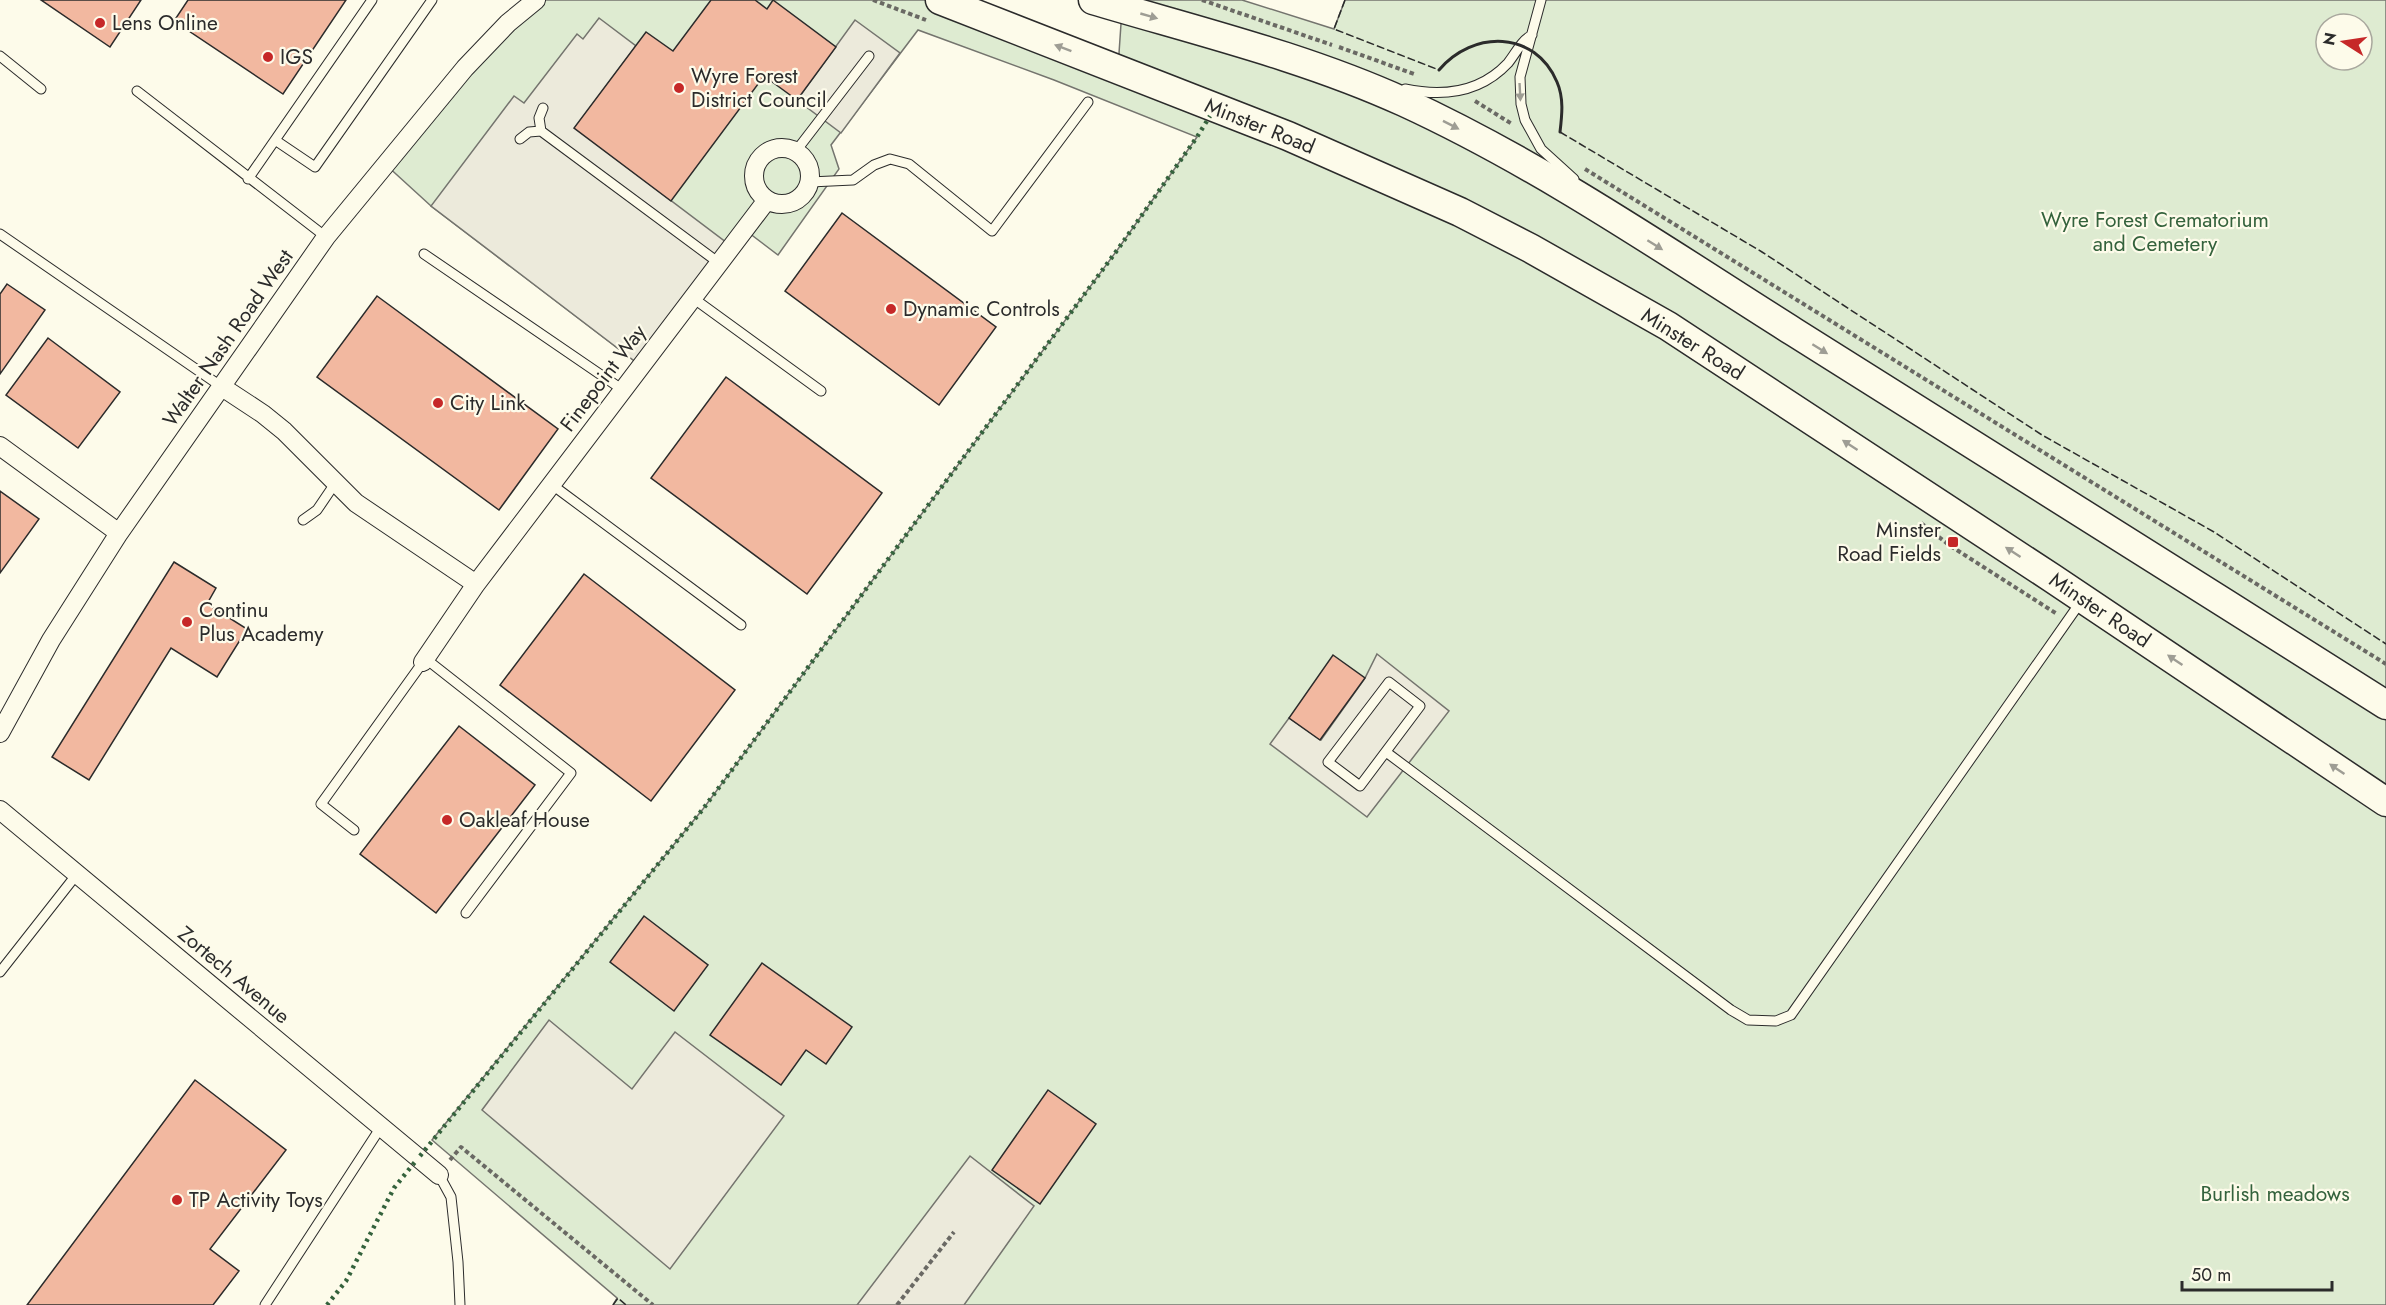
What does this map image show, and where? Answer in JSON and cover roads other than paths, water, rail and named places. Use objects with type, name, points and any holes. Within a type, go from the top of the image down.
[{"type":"main road","points":[[1093,0],[1249,45],[1336,74],[1404,102],[1476,138],[1626,226],[2386,705]]},
{"type":"main road","name":"Minster Road","points":[[934,10],[1288,135],[1460,212],[1530,248],[1668,326],[2075,610],[2386,802]]},
{"type":"street","name":"Walter Nash Road West","points":[[0,733],[51,640],[119,533],[326,237],[465,68],[508,23],[536,0]]},
{"type":"street","points":[[777,148],[796,151],[808,164],[810,182],[807,190],[794,202],[785,204],[767,200],[755,186],[753,176],[760,158],[777,148]]},
{"type":"street","name":"Finepoint Way","points":[[424,661],[476,584],[767,200]]},
{"type":"street","points":[[222,387],[284,431],[356,502],[476,584]]},
{"type":"street","points":[[0,446],[119,533]]},
{"type":"street","name":"Zortech Avenue","points":[[0,810],[439,1175]]},
{"type":"lane","points":[[248,179],[372,0]]},
{"type":"lane","points":[[275,140],[315,167],[432,0]]},
{"type":"lane","points":[[1541,0],[1520,77],[1521,104],[1528,126],[1541,149],[1626,226]]},
{"type":"lane","points":[[1336,74],[1423,93],[1444,94],[1460,91],[1489,80],[1515,55],[1524,39],[1533,35]]},
{"type":"lane","points":[[0,56],[41,90]]},
{"type":"lane","points":[[796,151],[869,56]]},
{"type":"lane","points":[[137,91],[326,237]]},
{"type":"lane","points":[[810,182],[854,180],[874,165],[890,159],[909,164],[992,231],[1088,102]]},
{"type":"lane","points":[[543,108],[539,118],[541,130],[719,263]]},
{"type":"lane","points":[[520,139],[529,132],[541,130]]},
{"type":"lane","points":[[0,234],[222,387]]},
{"type":"lane","points":[[424,254],[623,390]]},
{"type":"lane","points":[[693,298],[821,391]]},
{"type":"lane","points":[[303,520],[317,510],[336,482]]},
{"type":"lane","points":[[551,484],[741,625]]},
{"type":"lane","points":[[1386,752],[1731,1010],[1748,1020],[1776,1020],[1791,1015],[2075,610]]},
{"type":"lane","points":[[354,830],[321,804],[424,661],[571,774],[466,913]]},
{"type":"lane","points":[[1389,682],[1420,706],[1386,752],[1360,786],[1328,762],[1389,682]]},
{"type":"lane","points":[[0,972],[77,874]]},
{"type":"lane","points":[[265,1305],[381,1127]]},
{"type":"lane","points":[[439,1175],[451,1197],[460,1305]]},
{"type":"place","name":"Lens Online","points":[[100,23]]},
{"type":"place","name":"IGS","points":[[268,57]]},
{"type":"place","name":"Wyre Forest District Council","points":[[679,88]]},
{"type":"place","name":"Dynamic Controls","points":[[891,309]]},
{"type":"place","name":"City Link","points":[[438,403]]},
{"type":"place","name":"Minster Road Fields","points":[[1953,542]]},
{"type":"place","name":"Continu Plus Academy","points":[[187,622]]},
{"type":"place","name":"Oakleaf House","points":[[447,820]]},
{"type":"place","name":"TP Activity Toys","points":[[177,1200]]},
{"type":"park label","name":"Wyre Forest Crematorium and Cemetery","points":[[2155,232]]},
{"type":"park label","name":"Burlish meadows","points":[[2275,1194]]}]
